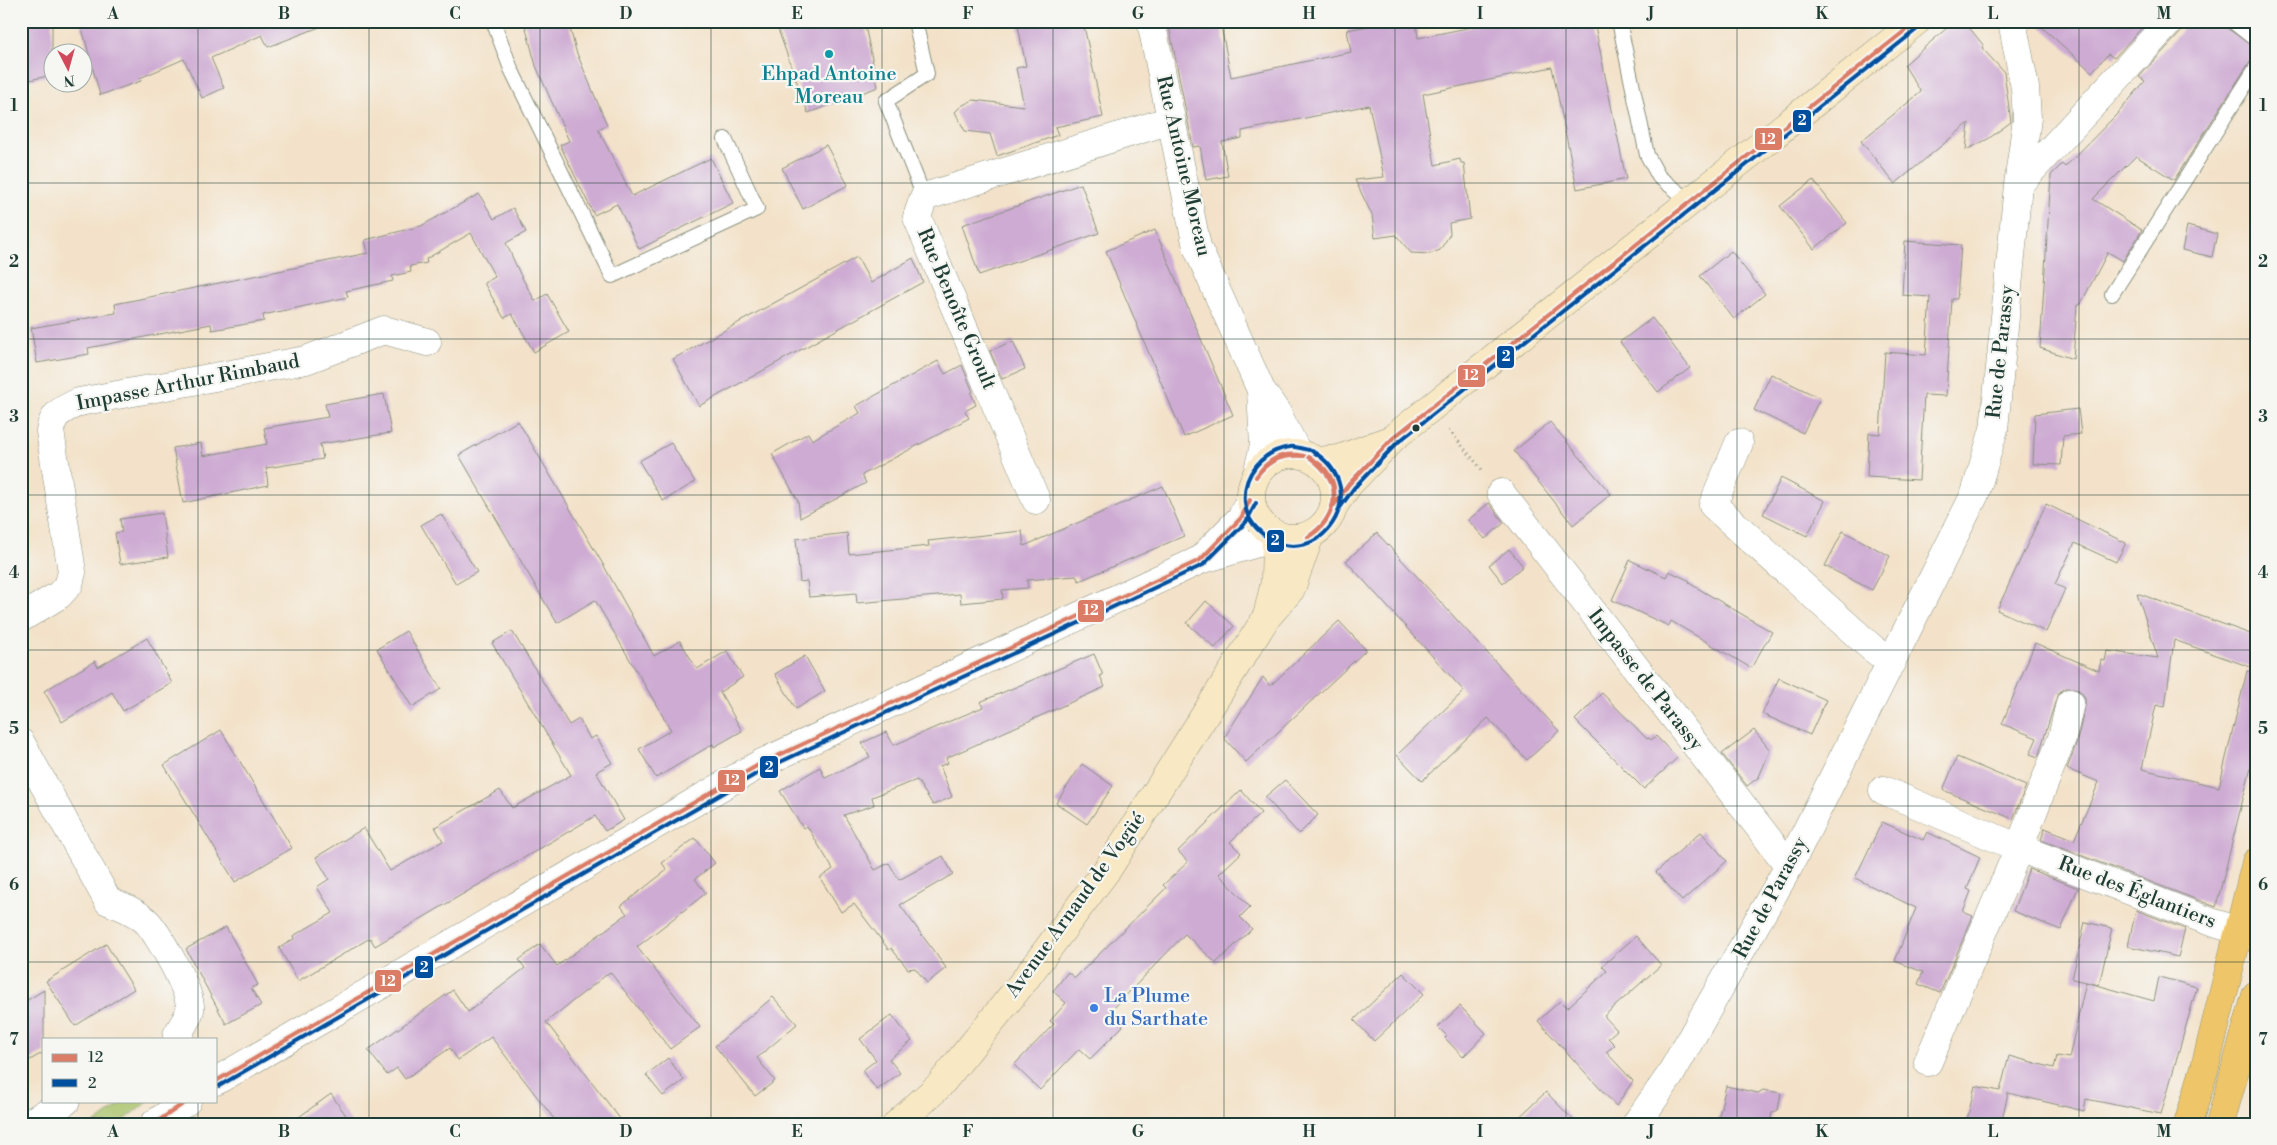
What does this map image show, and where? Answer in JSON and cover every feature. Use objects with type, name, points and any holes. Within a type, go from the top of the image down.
[{"type":"main road","points":[[2192,1123],[2205,1067],[2248,933],[2256,862]]},
{"type":"main road","points":[[2220,1124],[2256,996]]},
{"type":"street","name":"Rue Antoine Moreau","points":[[1151,21],[1197,248],[1261,390],[1308,458]]},
{"type":"street","name":"Avenue Arnaud de Vogüé","points":[[898,1124],[939,1086],[1023,982],[1109,867],[1266,618],[1291,589],[1310,535],[1326,523],[1334,505],[1349,484],[1393,438],[1918,21]]},
{"type":"street","name":"Rue de Parassy","points":[[1636,1124],[1669,1077],[1790,866],[1975,494],[1994,429],[2018,185],[2027,118],[2025,88],[2012,21]]},
{"type":"street","points":[[2018,185],[2170,21]]},
{"type":"street","points":[[924,197],[1171,120]]},
{"type":"street","name":"Rue Benoîte Groult","points":[[924,197],[917,218],[1036,500]]},
{"type":"street","name":"Impasse Arthur Rimbaud","points":[[21,618],[59,595],[69,584],[72,572],[50,432],[52,419],[64,409],[78,402],[306,360],[384,330],[428,342]]},
{"type":"street","name":"Rue Antoine Moreau","points":[[1258,471],[1264,445],[1261,390]]},
{"type":"street","name":"Avenue Arnaud de Vogüé","points":[[1258,471],[1270,460],[1283,455],[1339,459],[1393,438]]},
{"type":"street","points":[[1739,443],[1713,505],[1872,648],[1892,663]]},
{"type":"street","points":[[1308,458],[1328,473],[1335,488],[1334,505]]},
{"type":"street","points":[[1200,560],[1241,518],[1250,500],[1253,480],[1258,471]]},
{"type":"street","name":"Impasse de Parassy","points":[[1501,493],[1790,866]]},
{"type":"street","points":[[1250,500],[1258,520],[1275,535],[1287,539],[1310,535]]},
{"type":"street","points":[[218,1080],[760,764],[1200,560],[1257,543],[1275,535]]},
{"type":"street","name":"Avenue Arnaud de Vogüé","points":[[1266,618],[1276,582],[1275,535]]},
{"type":"street","points":[[1928,1062],[2019,848],[2062,738],[2070,703]]},
{"type":"street","points":[[21,743],[108,901],[130,910],[147,922],[182,978],[190,998],[191,1009],[176,1037]]},
{"type":"street","name":"Rue des Églantiers","points":[[1884,790],[2019,848],[2211,922],[2248,933]]},
{"type":"street","points":[[28,1124],[64,1102]]},
{"type":"street","points":[[154,1124],[186,1102]]},
{"type":"lane","points":[[493,21],[511,69],[612,276],[757,209],[725,139]]},
{"type":"lane","name":"Rue Benoîte Groult","points":[[916,21],[927,74],[886,101],[924,197]]},
{"type":"lane","points":[[1619,21],[1647,155],[1659,176],[1691,202]]},
{"type":"lane","points":[[2232,21],[2256,40]]},
{"type":"lane","points":[[2112,294],[2256,68]]},
{"type":"path","points":[[1431,408],[1501,493]]},
{"type":"green space","points":[[124,1102],[148,1102],[119,1124],[94,1124]]},
{"type":"building","points":[[40,21],[52,21],[52,42],[42,42],[42,77],[30,80],[28,72],[21,74],[21,26]]},
{"type":"building","points":[[80,21],[329,21],[330,23],[268,47],[262,35],[211,58],[224,88],[202,98],[184,59],[140,78],[141,81],[100,95],[92,65],[92,42],[86,42]]},
{"type":"building","points":[[524,21],[568,21],[576,51],[607,125],[598,129],[632,196],[711,158],[733,203],[639,249],[617,204],[594,215],[560,145],[569,141],[536,66]]},
{"type":"building","name":"Ehpad Antoine Moreau","points":[[775,21],[864,21],[878,87],[808,113]]},
{"type":"building","points":[[1017,21],[1083,21],[1103,117],[1055,127],[1058,135],[997,156],[990,134],[965,131],[955,112],[961,106],[973,100],[1024,106],[1016,68],[1026,66]]},
{"type":"building","points":[[1168,21],[1220,21],[1231,77],[1351,52],[1347,30],[1394,21],[1416,21],[1418,38],[1501,21],[1594,21],[1626,179],[1577,189],[1552,67],[1423,94],[1435,165],[1460,159],[1461,163],[1464,163],[1470,219],[1449,223],[1450,234],[1440,250],[1430,254],[1411,253],[1396,235],[1375,238],[1372,215],[1355,180],[1384,177],[1369,105],[1242,131],[1242,138],[1222,142],[1228,176],[1206,180],[1200,146],[1193,147]]},
{"type":"building","points":[[1955,21],[1964,21],[1984,46],[1982,48],[2004,72],[2011,122],[1988,139],[1966,150],[1969,123],[1895,184],[1861,141],[1921,92],[1904,65]]},
{"type":"building","points":[[2035,21],[2148,21],[2114,58],[2108,54],[2092,72]]},
{"type":"building","points":[[2185,21],[2223,21],[2227,28],[2256,49],[2256,59],[2249,63],[2174,180],[2136,156],[2093,199],[2142,230],[2123,261],[2108,252],[2080,305],[2077,305],[2073,359],[2040,348],[2051,175],[2062,164],[2065,167],[2119,112],[2145,81],[2139,77],[2181,32]]},
{"type":"building","points":[[826,145],[848,185],[803,209],[782,168]]},
{"type":"building","points":[[1813,180],[1847,223],[1814,249],[1780,206]]},
{"type":"building","points":[[1081,184],[1099,233],[979,275],[962,225]]},
{"type":"building","points":[[479,194],[494,219],[513,208],[526,232],[506,243],[520,274],[535,301],[547,294],[569,332],[534,352],[512,314],[504,318],[484,283],[495,277],[471,233],[426,259],[427,263],[410,266],[411,272],[392,276],[393,281],[346,291],[348,297],[263,315],[264,321],[212,330],[211,324],[88,348],[89,354],[37,363],[31,328],[116,313],[115,304],[368,253],[365,240],[421,226]]},
{"type":"building","points":[[2187,226],[2217,234],[2212,257],[2182,250]]},
{"type":"building","points":[[1155,230],[1233,415],[1184,437],[1106,251]]},
{"type":"building","points":[[1905,241],[1961,245],[1957,299],[1952,299],[1946,396],[1924,395],[1919,480],[1867,477],[1869,433],[1880,434],[1885,352],[1926,355],[1930,297],[1902,295]]},
{"type":"building","points":[[1731,251],[1765,294],[1734,319],[1700,276]]},
{"type":"building","points":[[857,257],[871,283],[913,258],[923,282],[699,406],[673,359]]},
{"type":"building","points":[[1652,318],[1690,368],[1658,392],[1620,342]]},
{"type":"building","points":[[1013,341],[1025,369],[1002,379],[990,351]]},
{"type":"building","points":[[938,361],[945,374],[962,365],[976,405],[965,411],[969,418],[862,475],[866,483],[800,518],[798,501],[772,454],[808,433],[812,440],[860,413],[856,406]]},
{"type":"building","points":[[1771,374],[1820,398],[1803,433],[1754,410]]},
{"type":"building","points":[[384,394],[391,433],[320,444],[323,459],[266,468],[268,485],[183,503],[173,448],[201,443],[203,456],[267,444],[264,428],[328,417],[325,404]]},
{"type":"building","points":[[2078,409],[2081,434],[2063,436],[2061,465],[2033,464],[2035,414]]},
{"type":"building","points":[[518,421],[604,566],[654,656],[680,641],[697,669],[727,651],[743,677],[720,692],[742,731],[714,747],[713,744],[656,778],[639,749],[671,730],[595,600],[557,623],[459,455]]},
{"type":"building","points":[[1550,422],[1611,494],[1573,525],[1514,451]]},
{"type":"building","points":[[671,443],[695,482],[663,501],[639,461]]},
{"type":"building","points":[[1781,478],[1825,501],[1807,536],[1763,514]]},
{"type":"building","points":[[1163,486],[1184,536],[1079,581],[1076,576],[1027,580],[1028,588],[1002,590],[1003,599],[961,603],[960,594],[857,603],[856,593],[809,597],[807,581],[800,582],[796,539],[847,533],[849,554],[929,546],[928,541],[1022,531],[1024,546]]},
{"type":"building","points":[[1489,503],[1504,523],[1485,539],[1468,520]]},
{"type":"building","points":[[2046,504],[2126,543],[2116,562],[2075,543],[2055,584],[2065,589],[2046,632],[1997,610]]},
{"type":"building","points":[[162,513],[168,557],[120,564],[115,533],[122,532],[120,519]]},
{"type":"building","points":[[441,514],[477,572],[456,584],[421,525]]},
{"type":"building","points":[[1843,531],[1890,556],[1872,590],[1825,566]]},
{"type":"building","points":[[1377,533],[1559,731],[1527,760],[1488,718],[1422,781],[1397,755],[1464,691],[1346,561]]},
{"type":"building","points":[[1509,549],[1523,566],[1503,583],[1489,565]]},
{"type":"building","points":[[1630,560],[1666,577],[1669,571],[1690,581],[1689,583],[1772,632],[1751,668],[1671,621],[1669,626],[1612,600]]},
{"type":"building","points":[[2137,593],[2256,636],[2256,669],[2174,640],[2165,707],[2156,705],[2142,769],[2219,787],[2247,671],[2256,673],[2256,747],[2216,907],[2041,840],[2045,828],[2074,840],[2099,782],[2067,769],[2077,741],[2085,706],[2085,698],[2080,691],[2074,688],[2066,688],[2058,693],[2038,757],[2030,754],[2037,738],[2002,724],[2035,643],[2099,671],[2101,660],[2105,661],[2107,651],[2158,658]]},
{"type":"building","points":[[1206,601],[1234,626],[1215,648],[1187,623]]},
{"type":"building","points":[[1339,621],[1366,650],[1246,762],[1224,738],[1263,677],[1270,686]]},
{"type":"building","points":[[406,631],[441,689],[412,707],[377,649]]},
{"type":"building","points":[[512,631],[569,725],[579,719],[590,739],[596,736],[612,763],[596,772],[624,820],[605,831],[595,816],[375,946],[370,938],[298,981],[279,948],[294,939],[293,936],[333,913],[317,887],[329,879],[316,857],[364,828],[390,871],[443,841],[435,827],[500,790],[512,808],[571,775],[492,643]]},
{"type":"building","points":[[147,638],[172,683],[123,711],[112,692],[62,722],[44,691],[95,661],[98,667]]},
{"type":"building","points":[[1094,654],[1103,675],[1100,676],[1105,687],[946,758],[948,763],[940,766],[952,797],[933,805],[917,780],[872,797],[874,805],[844,815],[875,870],[889,863],[899,880],[943,856],[953,874],[900,905],[946,968],[927,983],[915,968],[908,969],[891,948],[889,950],[854,904],[841,912],[820,878],[833,869],[807,826],[803,828],[780,791],[820,767],[825,778],[870,757],[862,743],[886,732],[894,745],[983,707],[980,702]]},
{"type":"building","points":[[805,656],[825,691],[796,709],[775,674]]},
{"type":"building","points":[[1779,678],[1826,700],[1810,735],[1762,714]]},
{"type":"building","points":[[1602,693],[1647,739],[1651,740],[1656,736],[1677,758],[1644,789],[1575,720]]},
{"type":"building","points":[[221,730],[292,848],[235,882],[164,765]]},
{"type":"building","points":[[1754,730],[1770,750],[1759,777],[1747,786],[1722,754]]},
{"type":"building","points":[[1957,757],[2026,786],[2013,819],[1943,790]]},
{"type":"building","points":[[1082,764],[1113,786],[1087,824],[1056,803]]},
{"type":"building","points":[[1285,780],[1318,815],[1299,834],[1265,797]]},
{"type":"building","points":[[1241,790],[1261,813],[1230,842],[1241,853],[1219,874],[1250,907],[1240,917],[1252,929],[1216,963],[1185,934],[1109,1013],[1123,1026],[1090,1059],[1079,1049],[1040,1090],[1014,1065],[1054,1024],[1050,1021],[1066,1003],[1053,991],[1068,972],[1075,978],[1166,888],[1163,885],[1188,862],[1178,851]]},
{"type":"building","points":[[1882,822],[1923,840],[1927,832],[1980,857],[1967,889],[1971,891],[1963,912],[1973,916],[1940,993],[1918,984],[1923,972],[1895,961],[1916,908],[1855,878]]},
{"type":"building","points":[[1701,832],[1727,861],[1682,901],[1656,872]]},
{"type":"building","points":[[695,838],[715,863],[695,879],[706,893],[637,947],[700,1027],[670,1049],[610,972],[546,1022],[624,1124],[558,1124],[491,1037],[458,1060],[450,1048],[405,1079],[397,1068],[387,1075],[368,1050],[453,990],[468,1012],[525,968],[519,960],[540,944],[557,966],[627,914],[621,906],[667,870],[662,863]]},
{"type":"building","points":[[2029,869],[2078,888],[2061,930],[2013,911]]},
{"type":"building","points":[[2136,910],[2185,929],[2178,957],[2128,946]]},
{"type":"building","points":[[2085,922],[2112,928],[2099,985],[2072,979]]},
{"type":"building","points":[[226,927],[258,985],[251,988],[261,1005],[226,1024],[186,949]]},
{"type":"building","points":[[1636,936],[1661,965],[1604,1016],[1617,1030],[1608,1038],[1615,1045],[1606,1052],[1633,1081],[1616,1106],[1538,1021],[1560,1001],[1567,1008],[1607,971],[1602,966]]},
{"type":"building","points":[[106,944],[134,989],[75,1026],[46,981]]},
{"type":"building","points":[[1403,973],[1424,994],[1374,1041],[1354,1020]]},
{"type":"building","points":[[2159,977],[2197,987],[2161,1114],[2086,1099],[2084,1111],[2008,1093],[2001,1124],[1966,1124],[1975,1086],[2000,1091],[2009,1056],[2054,1068],[2057,1056],[2069,1058],[2086,982],[2154,1001]]},
{"type":"building","points":[[44,990],[44,1038],[42,1038],[42,1053],[21,1065],[21,1004]]},
{"type":"building","points":[[773,997],[797,1024],[757,1058],[775,1081],[755,1096],[715,1046]]},
{"type":"building","points":[[1460,1006],[1486,1033],[1463,1057],[1445,1038],[1447,1036],[1438,1027]]},
{"type":"building","points":[[892,1015],[912,1041],[889,1059],[900,1073],[877,1090],[862,1071],[876,1060],[860,1039]]},
{"type":"building","points":[[668,1058],[684,1080],[663,1096],[646,1075]]},
{"type":"building","points":[[1726,1086],[1758,1093],[1763,1090],[1781,1093],[1778,1110],[1772,1113],[1770,1124],[1717,1124]]},
{"type":"building","points":[[1546,1092],[1577,1124],[1512,1124]]},
{"type":"building","points":[[331,1094],[352,1124],[289,1124]]},
{"type":"transit line","name":"12","points":[[1334,505],[1349,484],[1393,438],[1917,21]]},
{"type":"transit line","name":"2","points":[[1339,509],[1354,488],[1397,443],[1921,26]]},
{"type":"transit line","name":"2","points":[[1309,450],[1297,447],[1280,449],[1263,459],[1256,466],[1247,483],[1245,503],[1251,521],[1264,535],[1284,545],[1303,545],[1320,537],[1333,523],[1340,506],[1340,486],[1331,467],[1312,451]]},
{"type":"transit line","name":"12","points":[[1256,477],[1265,465],[1276,458],[1289,455],[1304,456]]},
{"type":"transit line","name":"12","points":[[1256,477],[1266,466],[1277,459],[1289,456],[1304,456]]},
{"type":"transit line","name":"12","points":[[1309,457],[1321,465],[1330,476],[1334,488],[1333,503]]},
{"type":"transit line","name":"12","points":[[1309,457],[1328,476],[1333,488],[1333,503]]},
{"type":"transit line","name":"12","points":[[218,1080],[760,764],[1200,560],[1241,518],[1250,500]]},
{"type":"transit line","name":"2","points":[[219,1086],[763,770],[1203,565],[1246,522],[1256,503]]},
{"type":"transit line","name":"12","points":[[1308,537],[1324,522],[1333,503]]},
{"type":"transit line","name":"12","points":[[1308,537],[1325,523],[1333,503]]},
{"type":"transit line","name":"12","points":[[154,1124],[186,1102]]},
{"type":"place","name":"Ehpad Antoine Moreau","points":[[829,54]]},
{"type":"place","name":"La Plume du Sarthate","points":[[1094,1008]]}]
